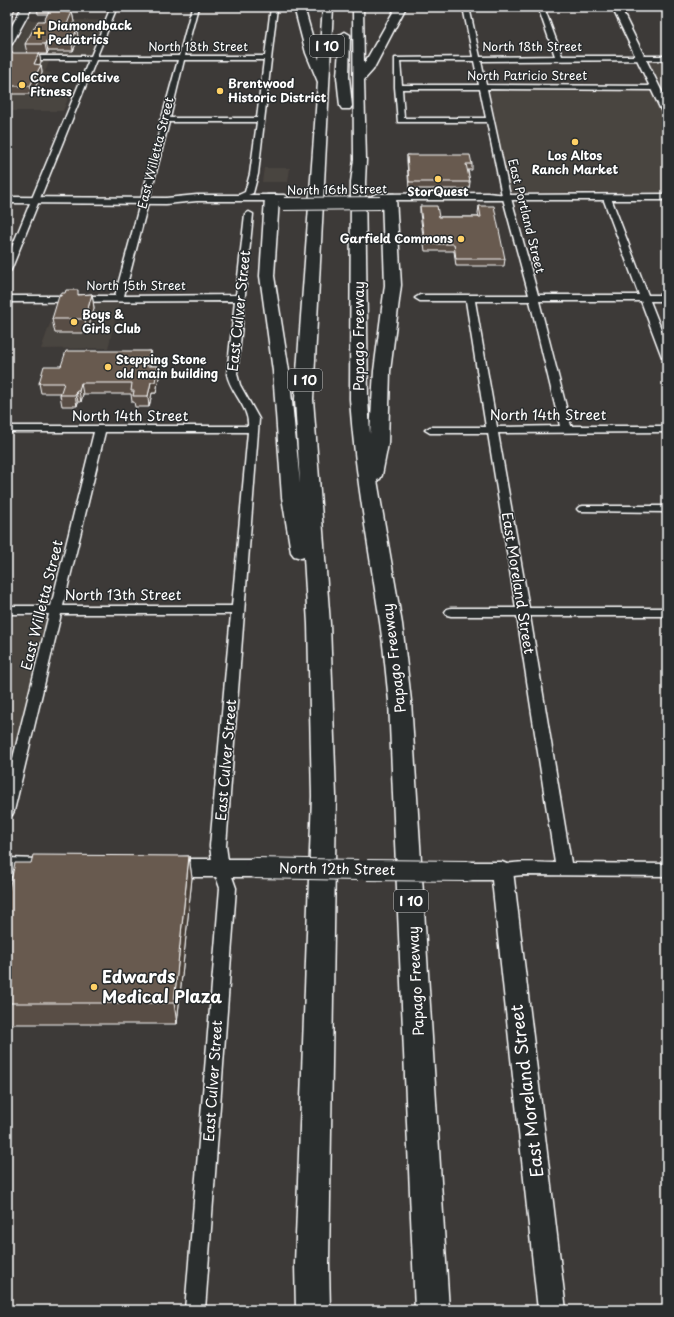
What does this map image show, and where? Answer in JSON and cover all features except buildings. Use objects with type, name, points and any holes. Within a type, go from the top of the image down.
[{"type":"highway","name":"I 10","points":[[313,1310],[312,1264],[324,796],[319,624],[304,399],[328,7]]},
{"type":"highway","name":"Papago Freeway","points":[[358,7],[360,160],[358,182],[359,399],[369,494],[391,624],[400,701],[407,810],[432,1310]]},
{"type":"highway","points":[[386,33],[394,7]]},
{"type":"highway","points":[[358,80],[367,70],[401,7]]},
{"type":"highway","points":[[299,9],[312,53],[324,85]]},
{"type":"highway","points":[[343,25],[342,49],[345,99],[352,162],[358,182]]},
{"type":"highway","points":[[320,135],[334,110],[342,49]]},
{"type":"highway","points":[[369,494],[379,444],[382,371],[393,285],[384,200]]},
{"type":"highway","points":[[278,201],[266,262],[268,291],[281,371],[292,497],[302,559],[319,624]]},
{"type":"highway","points":[[306,1310],[312,1264]]},
{"type":"main road","points":[[7,44],[27,7]]},
{"type":"street","points":[[7,270],[114,7]]},
{"type":"street","name":"East Willetta Street","points":[[119,298],[164,120],[195,7]]},
{"type":"street","points":[[236,198],[245,195],[250,191],[254,174],[274,7]]},
{"type":"street","name":"East Portland Street","points":[[466,7],[508,198],[566,430]]},
{"type":"street","points":[[541,7],[559,58]]},
{"type":"street","points":[[616,7],[667,112]]},
{"type":"street","name":"North 18th Street","points":[[7,58],[268,58]]},
{"type":"street","name":"North 18th Street","points":[[398,87],[397,59],[667,58]]},
{"type":"street","points":[[398,87],[401,120],[490,120]]},
{"type":"street","name":"North Patricio Street","points":[[398,87],[655,88]]},
{"type":"street","points":[[164,120],[260,120]]},
{"type":"street","name":"North 16th Street","points":[[166,200],[196,204],[278,201],[384,200],[491,202],[508,198],[667,197]]},
{"type":"street","name":"North 16th Street","points":[[7,200],[166,200],[236,198],[278,201]]},
{"type":"street","points":[[607,198],[667,357]]},
{"type":"street","name":"East Culver Street","points":[[195,1310],[228,888],[221,868],[218,846],[254,419],[233,380],[233,366],[250,214]]},
{"type":"street","name":"North 15th Street","points":[[7,299],[240,298]]},
{"type":"street","points":[[420,298],[667,298]]},
{"type":"street","name":"East Moreland Street","points":[[470,298],[523,612],[564,869]]},
{"type":"street","name":"North 14th Street","points":[[7,430],[253,429]]},
{"type":"street","name":"North 14th Street","points":[[430,430],[667,429]]},
{"type":"street","name":"East Willetta Street","points":[[7,811],[100,430]]},
{"type":"street","points":[[583,509],[667,509]]},
{"type":"street","name":"North 13th Street","points":[[7,610],[239,610]]},
{"type":"street","points":[[450,612],[667,612]]},
{"type":"street","points":[[7,868],[60,868]]},
{"type":"street","name":"North 12th Street","points":[[151,868],[468,871],[502,871],[523,869],[667,870]]},
{"type":"street","name":"East Moreland Street","points":[[502,871],[552,1310]]},
{"type":"shaded area","points":[[28,20],[105,20],[89,57],[51,57],[45,72],[51,73],[42,91],[71,91],[63,111],[7,111],[7,59]]},
{"type":"shaded area","points":[[667,59],[667,99],[648,61]]},
{"type":"shaded area","points":[[647,89],[653,91],[667,122],[667,192],[516,193],[510,191],[489,90]]},
{"type":"shaded area","points":[[264,168],[290,168],[288,182],[262,182]]},
{"type":"shaded area","points":[[58,301],[120,301],[108,348],[41,349]]},
{"type":"shaded area","points":[[7,617],[44,617],[47,621],[7,777]]},
{"type":"place","name":"Diamondback Pediatrics","points":[[39,33]]},
{"type":"place","name":"Core Collective Fitness","points":[[22,85]]},
{"type":"place","name":"Brentwood Historic District","points":[[220,91]]},
{"type":"place","name":"Los Altos Ranch Market","points":[[575,142]]},
{"type":"place","name":"StorQuest","points":[[438,179]]},
{"type":"place","name":"Garfield Commons","points":[[461,239]]},
{"type":"place","name":"Boys & Girls Club","points":[[74,322]]},
{"type":"place","name":"Stepping Stone old main building","points":[[108,367]]},
{"type":"place","name":"Edwards Medical Plaza","points":[[94,987]]}]
